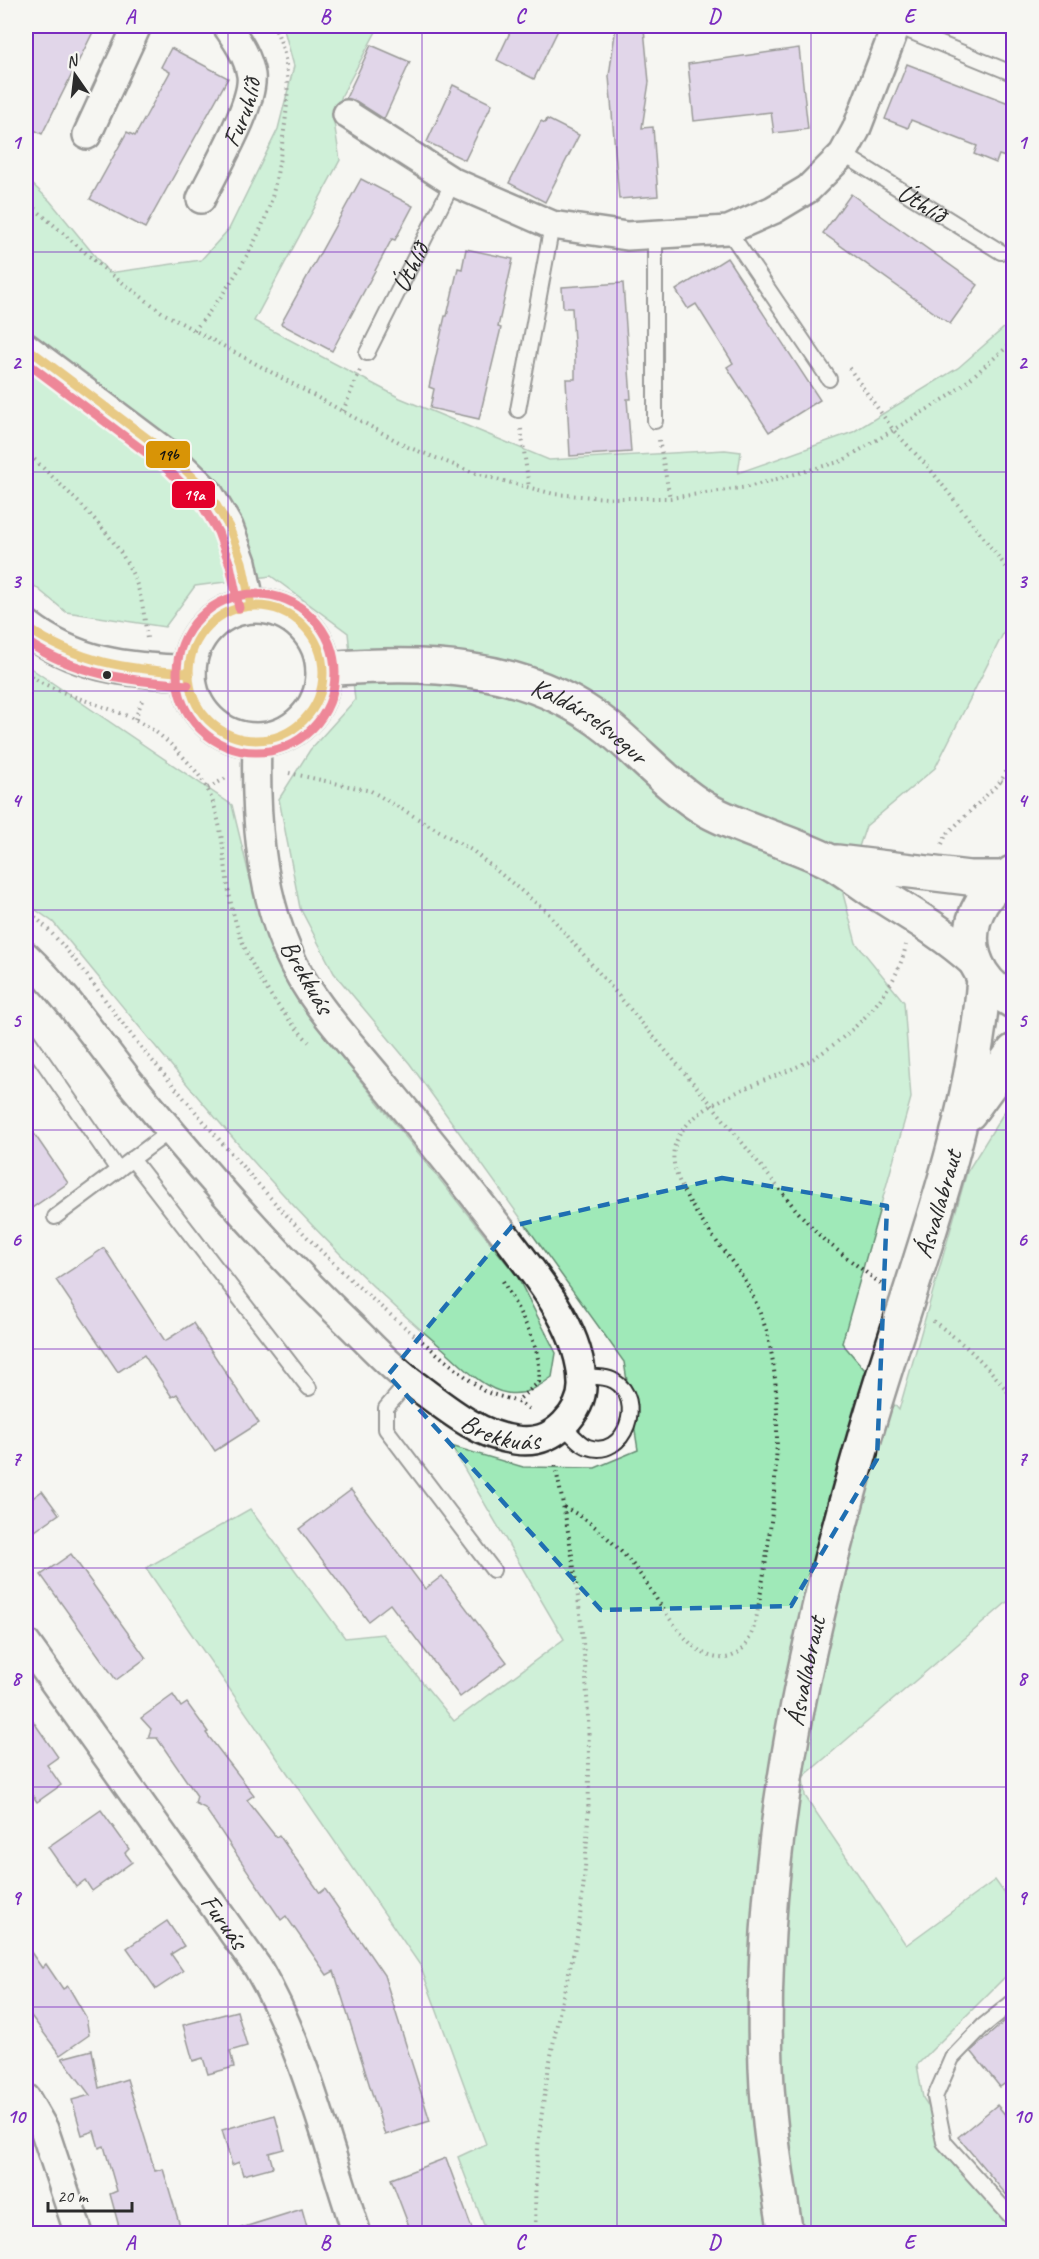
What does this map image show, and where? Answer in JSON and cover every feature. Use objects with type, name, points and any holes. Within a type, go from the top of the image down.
[{"type":"main road","points":[[250,606],[277,609],[300,622],[312,636],[319,651],[323,669],[321,687],[315,704],[305,718],[291,730],[275,737],[257,740],[239,738],[209,721],[198,707],[191,691],[189,673],[194,649],[206,627],[219,616],[250,606]]},
{"type":"main road","points":[[26,627],[69,653],[103,666],[189,673]]},
{"type":"main road","name":"Kaldárselsvegur","points":[[323,669],[441,665],[489,673],[532,685],[570,702],[608,728],[677,789],[706,809],[745,828],[829,861],[947,936],[999,994],[1014,1002]]},
{"type":"main road","name":"Kaldárselsvegur","points":[[829,861],[969,878],[1011,873]]},
{"type":"main road","name":"Ásvallabraut","points":[[786,2234],[776,2168],[766,2069],[770,1886],[786,1769],[822,1597],[850,1489],[959,1127],[980,1033],[979,970],[971,940],[973,919],[981,899],[995,883],[1011,873]]},
{"type":"main road","name":"Ásvallabraut","points":[[959,1127],[1014,1051]]},
{"type":"street","points":[[87,135],[137,26]]},
{"type":"street","name":"Furuhlíð","points":[[201,199],[250,96],[251,75],[242,48],[226,26]]},
{"type":"street","points":[[347,114],[453,182],[552,225],[627,236],[728,230],[773,210],[808,189],[843,154],[856,130],[897,26]]},
{"type":"street","points":[[26,347],[172,457],[209,493],[229,527],[242,562],[250,606]]},
{"type":"street","name":"Brekkuás","points":[[26,956],[170,1131],[317,1293],[409,1381],[462,1418],[494,1436],[529,1441],[548,1437],[563,1425],[581,1398],[581,1376],[579,1360],[563,1318],[529,1267],[464,1181],[327,1016],[302,980],[288,952],[264,881],[256,775],[257,740]]},
{"type":"street","name":"Furuás","points":[[26,1644],[258,1968],[276,1998],[295,2044],[357,2234]]},
{"type":"street","points":[[26,2098],[44,2129],[79,2234]]},
{"type":"lane","points":[[897,26],[1014,74]]},
{"type":"lane","name":"Úthlíð","points":[[843,154],[1001,252]]},
{"type":"lane","name":"Úthlíð","points":[[367,353],[453,182]]},
{"type":"lane","points":[[518,410],[552,225]]},
{"type":"lane","points":[[728,230],[830,379]]},
{"type":"lane","points":[[655,421],[656,233]]},
{"type":"lane","points":[[26,1037],[117,1170]]},
{"type":"lane","points":[[55,1217],[170,1131]]},
{"type":"lane","points":[[132,1159],[309,1389]]},
{"type":"lane","points":[[563,1425],[587,1447],[599,1448],[610,1446],[627,1429],[631,1416],[628,1398],[621,1387],[613,1380],[581,1376]]},
{"type":"lane","points":[[409,1381],[386,1408],[386,1429],[493,1570]]},
{"type":"lane","points":[[1014,2001],[983,2026],[952,2058],[935,2097],[944,2142],[1014,2220]]},
{"type":"path","points":[[194,330],[211,312],[246,256],[270,203],[282,153],[288,94],[285,51],[274,26]]},
{"type":"path","points":[[343,411],[367,353]]},
{"type":"path","points":[[518,410],[529,488]]},
{"type":"path","points":[[655,421],[670,498]]},
{"type":"path","points":[[894,431],[930,469],[1014,577]]},
{"type":"path","points":[[26,451],[92,519],[119,551],[137,584],[147,639]]},
{"type":"path","points":[[135,719],[143,698]]},
{"type":"path","points":[[938,852],[946,835],[1001,781],[1014,758]]},
{"type":"path","points":[[289,773],[371,790],[473,851],[547,912],[712,1105],[797,1211],[824,1240],[884,1286]]},
{"type":"path","points":[[208,788],[228,777]]},
{"type":"path","points":[[1001,781],[1014,787]]},
{"type":"path","points":[[26,909],[49,928],[76,959],[148,1056],[271,1197],[348,1277],[484,1391],[506,1399],[518,1400],[528,1409]]},
{"type":"path","points":[[564,1507],[585,1517],[628,1559],[693,1647],[711,1657],[727,1659],[742,1651],[754,1630],[763,1579],[774,1483],[777,1411],[774,1361],[761,1314],[743,1277],[687,1197],[675,1172],[674,1149],[684,1128],[712,1105],[812,1059],[839,1041],[882,997],[896,976],[908,935]]},
{"type":"path","points":[[933,1321],[962,1342],[994,1372],[1014,1400]]},
{"type":"path","points":[[536,2234],[534,2186],[543,2102],[579,1927],[587,1829],[589,1720],[585,1659],[573,1556],[554,1460]]},
{"type":"highlighted area","points":[[722,1178],[887,1206],[877,1459],[791,1606],[601,1610],[388,1375],[512,1226]]},
{"type":"shaded area","points":[[981,26],[1013,26],[1013,40]]},
{"type":"green space","points":[[283,26],[379,26],[342,95],[334,122],[340,160],[254,321],[400,398],[549,460],[725,450],[741,452],[738,473],[853,432],[958,368],[1013,320],[1013,614],[935,768],[866,826],[843,894],[856,943],[904,1002],[911,1098],[842,1343],[899,1410],[967,1172],[1013,1098],[1013,1597],[803,1777],[805,1796],[906,1945],[995,1880],[1013,1905],[1013,1969],[917,2065],[923,2098],[960,2154],[1013,2221],[1013,2233],[487,2233],[458,2157],[486,2144],[420,1965],[146,1568],[250,1509],[345,1638],[383,1634],[454,1721],[564,1639],[451,1446],[523,1467],[595,1468],[638,1450],[624,1362],[410,1064],[334,973],[300,908],[279,799],[310,750],[355,700],[348,633],[271,576],[195,586],[165,627],[66,612],[26,579],[26,178],[50,201],[109,273],[201,260],[229,229],[278,129],[294,66]]},
{"type":"green space","points":[[26,665],[232,805],[250,879],[276,951],[316,1025],[517,1276],[556,1353],[552,1377],[526,1392],[514,1394],[498,1391],[480,1381],[387,1299],[285,1197],[237,1143],[53,922],[26,903]]},
{"type":"building","points":[[32,26],[96,26],[42,134],[26,126],[26,38]]},
{"type":"building","points":[[513,26],[560,26],[534,79],[497,60]]},
{"type":"building","points":[[616,26],[644,29],[649,82],[642,128],[653,127],[658,196],[619,199],[609,76]]},
{"type":"building","points":[[371,45],[410,62],[384,119],[356,101],[346,98]]},
{"type":"building","points":[[171,48],[228,78],[145,228],[90,199],[127,132],[135,136],[170,72],[161,67]]},
{"type":"building","points":[[799,48],[808,129],[774,133],[771,112],[694,121],[688,64]]},
{"type":"building","points":[[907,64],[1014,105],[1014,160],[999,155],[996,163],[974,154],[977,146],[911,120],[908,128],[885,119]]},
{"type":"building","points":[[453,85],[492,104],[465,160],[427,142]]},
{"type":"building","points":[[547,119],[579,135],[545,202],[509,183],[541,121],[545,123]]},
{"type":"building","points":[[361,179],[413,206],[395,240],[392,239],[332,351],[281,324]]},
{"type":"building","points":[[851,194],[978,285],[950,324],[823,233]]},
{"type":"building","points":[[466,249],[513,259],[498,327],[501,328],[479,419],[430,408],[434,389],[429,387],[445,316],[447,316],[458,268],[462,269]]},
{"type":"building","points":[[727,258],[820,400],[769,432],[727,367],[733,363],[696,304],[688,309],[676,290]]},
{"type":"building","points":[[623,283],[631,399],[627,399],[631,452],[570,456],[566,379],[575,379],[575,358],[572,308],[563,308],[562,287]]},
{"type":"building","points":[[26,1122],[68,1183],[26,1212]]},
{"type":"building","points":[[104,1248],[165,1341],[193,1323],[259,1423],[215,1451],[177,1394],[172,1397],[144,1355],[118,1372],[56,1280]]},
{"type":"building","points":[[351,1490],[425,1589],[442,1576],[507,1662],[460,1697],[390,1604],[368,1621],[299,1529]]},
{"type":"building","points":[[42,1491],[59,1514],[35,1531],[26,1518],[26,1503]]},
{"type":"building","points":[[71,1554],[146,1658],[116,1680],[41,1575]]},
{"type":"building","points":[[173,1695],[181,1707],[187,1703],[208,1732],[206,1733],[254,1795],[247,1800],[276,1837],[279,1835],[320,1893],[325,1889],[384,1975],[430,2121],[385,2135],[334,1971],[327,1975],[286,1916],[281,1920],[205,1808],[195,1803],[197,1796],[157,1738],[148,1738],[151,1729],[141,1718]]},
{"type":"building","points":[[26,1711],[58,1757],[47,1765],[61,1785],[37,1802],[26,1786]]},
{"type":"building","points":[[101,1810],[129,1849],[125,1853],[132,1862],[92,1891],[85,1880],[76,1887],[48,1847]]},
{"type":"building","points":[[167,1921],[184,1946],[171,1954],[183,1971],[156,1989],[127,1948]]},
{"type":"building","points":[[26,1945],[42,1968],[46,1964],[63,1989],[68,1986],[86,2017],[89,2035],[60,2055],[26,2009]]},
{"type":"building","points":[[237,2011],[247,2046],[230,2051],[234,2067],[208,2074],[203,2058],[193,2061],[183,2025]]},
{"type":"building","points":[[1014,2013],[1014,2077],[1000,2087],[971,2051]]},
{"type":"building","points":[[92,2050],[99,2088],[127,2079],[155,2171],[163,2169],[180,2226],[155,2234],[121,2234],[110,2194],[117,2191],[104,2146],[99,2148],[94,2131],[82,2135],[72,2100],[90,2095],[62,2058]]},
{"type":"building","points":[[997,2105],[1014,2125],[1014,2204],[958,2137]]},
{"type":"building","points":[[275,2115],[284,2149],[269,2153],[273,2167],[243,2175],[239,2162],[232,2165],[222,2130]]},
{"type":"building","points":[[446,2158],[474,2234],[412,2234],[391,2179]]},
{"type":"building","points":[[302,2209],[309,2234],[242,2234],[241,2228]]},
{"type":"transit line","name":"19b","points":[[26,347],[172,457],[209,493],[229,527],[242,562],[251,606]]},
{"type":"transit line","name":"19a","points":[[26,362],[164,466],[199,500],[218,532],[230,565],[239,608]]},
{"type":"transit line","name":"19a","points":[[256,594],[286,600],[312,617],[329,643],[335,673],[329,703],[312,729],[286,746],[256,752],[226,746],[200,729],[183,703],[177,673],[183,643],[200,617],[226,600],[256,594]]},
{"type":"transit line","name":"19b","points":[[256,606],[282,611],[303,626],[318,647],[323,673],[318,699],[303,720],[282,735],[256,740],[230,735],[209,720],[194,699],[189,673],[194,647],[209,626],[230,611],[256,606]]},
{"type":"transit line","name":"19b","points":[[26,627],[65,649],[104,662],[144,669],[189,673]]},
{"type":"transit line","name":"19a","points":[[26,641],[64,662],[83,669],[124,678],[188,685]]}]
